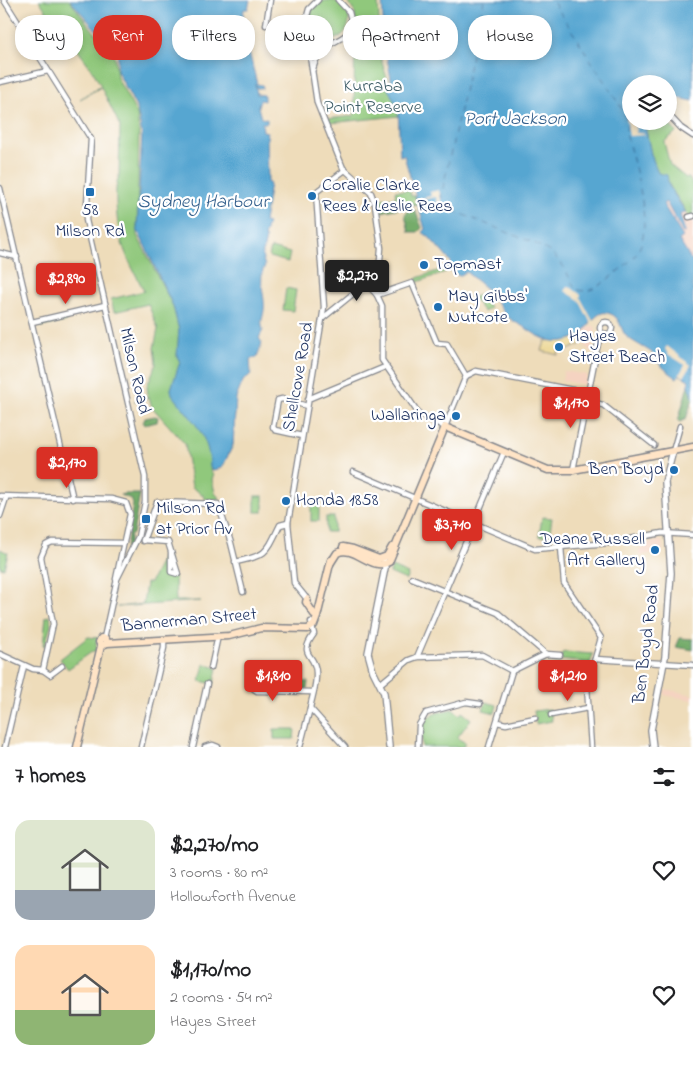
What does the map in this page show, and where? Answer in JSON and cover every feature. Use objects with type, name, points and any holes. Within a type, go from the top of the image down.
[{"type":"main road","points":[[310,625],[334,551],[340,548],[353,549],[385,561],[397,539],[446,427],[548,470],[573,470],[693,447]]},
{"type":"main road","points":[[307,599],[306,602],[314,614]]},
{"type":"main road","points":[[310,625],[320,599]]},
{"type":"main road","name":"Bannerman Street","points":[[104,643],[218,636],[310,625]]},
{"type":"main road","points":[[77,747],[104,643]]},
{"type":"street","name":"Milson Road","points":[[4,0],[91,139],[85,217],[145,477],[145,502],[138,537],[116,583]]},
{"type":"street","points":[[268,15],[270,0]]},
{"type":"street","points":[[318,0],[309,8],[305,19],[317,102],[345,170],[371,193],[381,248],[378,295],[382,306],[381,354],[385,366],[420,414],[446,427],[466,376],[472,372],[480,371],[588,393]]},
{"type":"street","points":[[313,70],[320,52],[344,38],[350,28],[350,12],[338,0]]},
{"type":"street","points":[[0,82],[48,71]]},
{"type":"street","points":[[677,123],[693,136]]},
{"type":"street","name":"Shellcove Road","points":[[307,599],[294,583],[288,523],[323,318],[324,305],[316,192],[345,170]]},
{"type":"street","points":[[0,188],[74,498]]},
{"type":"street","points":[[0,253],[17,257]]},
{"type":"street","points":[[323,318],[380,272]]},
{"type":"street","points":[[366,283],[378,295]]},
{"type":"street","points":[[378,295],[412,283],[437,343],[447,344],[466,376]]},
{"type":"street","points":[[32,322],[105,305]]},
{"type":"street","points":[[573,470],[598,343],[603,334]]},
{"type":"street","points":[[308,399],[385,366]]},
{"type":"street","points":[[302,436],[275,430],[273,427],[278,400],[282,399],[307,406]]},
{"type":"street","points":[[586,401],[604,405],[654,445]]},
{"type":"street","name":"Ben Boyd Road","points":[[653,747],[651,730],[664,663],[671,573],[665,482],[680,426]]},
{"type":"street","points":[[417,657],[504,452]]},
{"type":"street","points":[[353,472],[535,549],[609,543],[668,533],[693,535]]},
{"type":"street","points":[[0,496],[6,498],[74,498],[124,502],[130,511],[116,573],[116,583],[104,643]]},
{"type":"street","points":[[0,516],[6,498]]},
{"type":"street","points":[[143,541],[157,502],[217,503],[223,515],[243,592]]},
{"type":"street","points":[[235,562],[261,556],[274,540],[280,525],[288,523]]},
{"type":"street","points":[[138,537],[143,541],[167,541],[171,552]]},
{"type":"street","points":[[43,670],[53,624],[41,553],[46,544],[52,542],[124,543]]},
{"type":"street","points":[[560,547],[564,584],[601,638],[587,686],[591,747]]},
{"type":"street","points":[[121,555],[127,561]]},
{"type":"street","points":[[385,561],[368,653],[372,671],[380,684],[386,702],[389,747]]},
{"type":"street","points":[[412,578],[498,613],[546,654]]},
{"type":"street","points":[[300,747],[310,708],[316,671],[306,650],[310,638],[314,634],[310,625]]},
{"type":"street","points":[[211,668],[218,636]]},
{"type":"street","points":[[141,747],[164,648],[164,640]]},
{"type":"street","points":[[0,654],[24,666],[43,670],[50,675],[62,666]]},
{"type":"street","points":[[489,747],[512,671],[546,654],[560,655]]},
{"type":"street","points":[[380,684],[410,660],[417,657],[482,655],[512,671]]},
{"type":"street","points":[[596,659],[693,665]]},
{"type":"street","points":[[5,747],[24,666]]},
{"type":"street","points":[[194,747],[207,684]]},
{"type":"street","points":[[254,684],[254,689],[257,691],[313,692]]},
{"type":"street","points":[[418,747],[419,725],[426,713],[466,702],[480,704]]},
{"type":"street","points":[[310,708],[345,747]]},
{"type":"street","points":[[551,715],[588,708]]},
{"type":"street","points":[[497,722],[506,724],[535,718]]},
{"type":"street","points":[[205,747],[213,745],[218,747]]},
{"type":"shaded area","points":[[693,177],[693,263],[679,239],[683,237],[663,204],[666,201],[685,232],[680,214],[686,213],[669,182]]},
{"type":"shaded area","points":[[592,325],[596,328],[591,353],[581,340],[587,336],[586,329]]},
{"type":"shaded area","points":[[564,371],[587,375],[585,385],[562,380]]},
{"type":"shaded area","points":[[662,540],[663,551],[639,556],[639,549],[645,548],[644,544]]},
{"type":"shaded area","points":[[665,689],[693,695],[693,700],[664,695]]},
{"type":"green space","points":[[39,0],[69,0],[81,15],[50,15]]},
{"type":"green space","points":[[329,0],[343,6],[348,15],[343,15],[343,34],[333,39],[333,15],[310,15],[315,6]]},
{"type":"green space","name":"Kurraba Point Reserve","points":[[347,0],[378,0],[379,15],[355,15]]},
{"type":"green space","points":[[83,18],[93,30],[93,60],[115,60],[117,78],[137,114],[139,132],[137,235],[173,306],[179,330],[177,356],[180,362],[171,389],[172,394],[198,426],[236,414],[234,416],[233,445],[222,468],[210,469],[214,475],[212,479],[215,493],[220,499],[204,499],[203,495],[192,487],[185,444],[152,407],[149,398],[134,401],[148,397],[147,386],[156,364],[154,348],[158,329],[148,304],[114,312],[111,299],[144,291],[124,249],[117,217],[116,192],[119,176],[120,126],[101,87],[80,99],[101,86],[83,58]]},
{"type":"green space","name":"Kurraba Point Reserve","points":[[355,60],[381,60],[399,116],[329,123],[327,119],[354,116]]},
{"type":"green space","points":[[646,130],[674,130],[676,132],[664,142],[670,165],[686,178],[689,178],[693,185],[693,219],[689,220],[666,176],[658,174]]},
{"type":"green space","points":[[410,190],[411,196],[415,196],[417,205],[379,212],[378,199],[396,197],[395,191]]},
{"type":"green space","points":[[408,202],[417,205],[379,212],[379,204]]},
{"type":"green space","points":[[410,210],[415,210],[422,228],[418,232],[409,232],[405,214]]},
{"type":"green space","points":[[271,248],[290,253],[288,262],[269,257]]},
{"type":"green space","points":[[446,268],[451,270],[415,283],[417,278]]},
{"type":"green space","points":[[286,288],[296,290],[293,311],[283,310]]},
{"type":"green space","points":[[479,294],[490,308],[484,312],[473,298]]},
{"type":"green space","points":[[65,318],[68,321],[41,327],[40,324]]},
{"type":"green space","points":[[688,385],[693,398],[686,419],[680,422],[678,421]]},
{"type":"green space","points":[[158,417],[157,422],[144,425],[145,418]]},
{"type":"green space","points":[[140,494],[133,534],[130,536],[130,543],[125,554],[133,504],[131,499],[120,495]]},
{"type":"green space","points":[[255,496],[263,496],[263,512],[255,512]]},
{"type":"green space","points":[[311,505],[319,505],[319,521],[311,521]]},
{"type":"green space","points":[[326,517],[334,517],[334,532],[326,532]]},
{"type":"green space","points":[[542,517],[552,518],[549,537],[539,536]]},
{"type":"green space","points":[[0,549],[8,553],[4,568],[0,567]]},
{"type":"green space","points":[[163,557],[167,557],[169,572],[175,578],[176,601],[201,601],[117,607],[143,604],[146,583],[150,583]]},
{"type":"green space","points":[[392,567],[408,574],[406,580],[390,573]]},
{"type":"green space","points":[[50,616],[51,625],[45,646],[43,645],[46,617]]},
{"type":"green space","points":[[88,637],[99,638],[96,642],[97,651],[93,651],[68,669],[60,659]]},
{"type":"green space","points":[[680,638],[693,639],[693,650],[676,647]]},
{"type":"green space","points":[[562,653],[593,654],[590,663],[561,660]]},
{"type":"green space","points":[[204,664],[217,668],[214,684],[200,681]]},
{"type":"green space","points":[[256,681],[308,682],[307,689],[258,689],[255,688]]},
{"type":"green space","points":[[486,702],[497,705],[495,713],[483,710]]},
{"type":"green space","points":[[452,709],[460,715],[462,712],[471,719],[457,738],[466,743],[463,747],[422,747],[422,729],[426,719]]},
{"type":"green space","points":[[550,709],[552,721],[536,724],[534,711]]},
{"type":"green space","points":[[274,729],[295,729],[294,739],[274,739]]},
{"type":"sand","name":"Hayes Street Beach","points":[[584,334],[587,336],[581,340],[583,343],[564,352],[559,350],[558,355],[542,351],[545,341],[572,339]]},
{"type":"water","name":"Sydney Harbour","points":[[70,0],[250,0],[248,9],[244,9],[243,15],[172,15],[172,60],[251,60],[257,84],[262,85],[263,88],[257,88],[255,84],[257,94],[264,95],[264,101],[260,100],[258,107],[261,118],[267,119],[267,123],[262,123],[263,131],[267,132],[268,183],[270,183],[264,222],[268,223],[262,256],[265,266],[262,277],[264,310],[263,330],[259,338],[262,343],[257,358],[250,359],[251,374],[243,381],[236,398],[233,445],[222,468],[213,470],[210,468],[207,446],[203,437],[172,394],[171,389],[180,362],[177,356],[179,330],[173,306],[137,229],[142,134],[137,109],[117,71],[118,60],[162,60],[162,15],[93,15],[93,26]]},
{"type":"water","name":"Port Jackson","points":[[382,0],[693,0],[693,101],[677,98],[677,75],[622,75],[622,130],[646,130],[651,154],[658,173],[667,175],[669,186],[686,213],[680,214],[685,232],[683,233],[666,202],[663,204],[683,237],[679,240],[693,263],[693,398],[688,385],[689,380],[680,375],[677,378],[668,372],[651,352],[626,336],[618,320],[612,315],[608,313],[599,314],[577,337],[562,341],[549,340],[537,335],[505,314],[488,294],[489,291],[466,272],[459,276],[446,268],[451,262],[428,236],[422,232],[425,229],[404,155],[400,156],[398,108],[386,85],[392,84],[387,60],[458,60],[458,15],[383,15]]},
{"type":"pier","points":[[628,130],[636,130],[636,133],[643,133],[644,135],[629,136]]},
{"type":"pier","points":[[439,190],[442,205],[438,205],[436,197],[414,202],[413,200],[431,196],[430,192]]},
{"type":"pier","points":[[569,286],[581,295],[580,297],[594,323],[592,325],[579,300],[565,291]]},
{"type":"pier","points":[[667,346],[691,365],[684,377],[680,375],[677,378],[685,365],[668,354],[665,349]]},
{"type":"ferry route","points":[[484,0],[441,197],[449,208],[456,212],[532,242],[552,253],[564,267],[575,289],[586,291],[603,283],[637,253],[642,241],[644,227],[643,211],[641,194],[626,133],[627,123],[624,112],[552,0]]},
{"type":"place","name":"58 Milson Rd","points":[[90,192]]},
{"type":"place","name":"Coralie Clarke Rees & Leslie Rees","points":[[312,196]]},
{"type":"place","name":"Topmast","points":[[424,265]]},
{"type":"place","name":"May Gibbs' Nutcote","points":[[438,307]]},
{"type":"place","name":"Hayes Street Beach","points":[[559,347]]},
{"type":"place","name":"Wallaringa","points":[[456,416]]},
{"type":"place","name":"Ben Boyd","points":[[674,470]]},
{"type":"place","name":"Honda 1858","points":[[286,501]]},
{"type":"place","name":"Milson Rd at Prior Av","points":[[146,519]]},
{"type":"place","name":"Deane Russell Art Gallery","points":[[655,550]]}]
